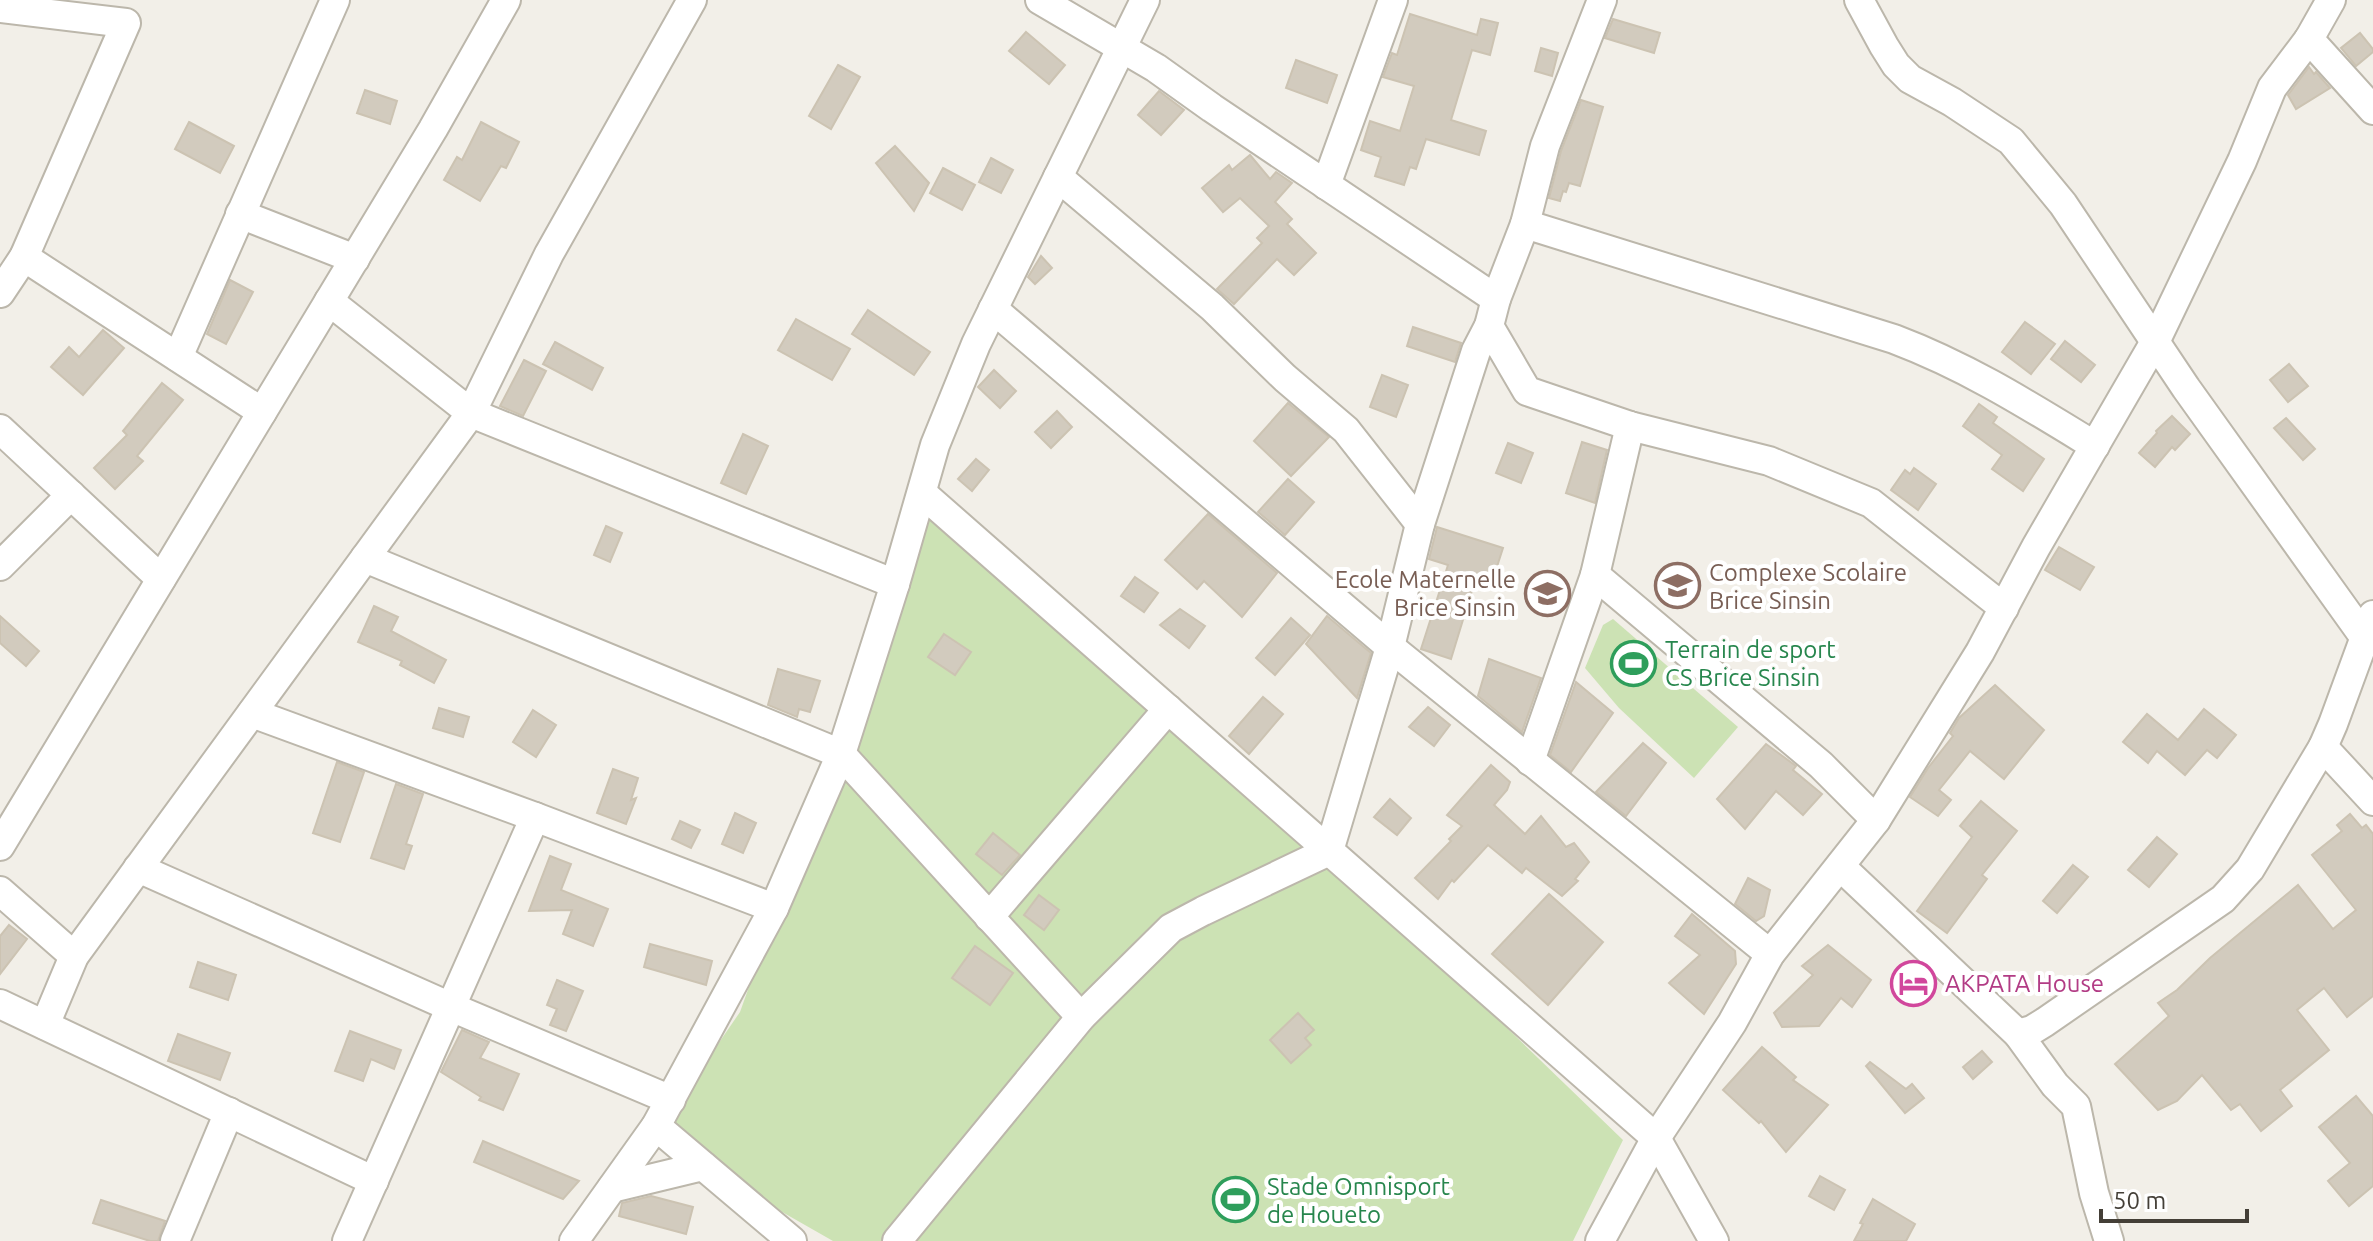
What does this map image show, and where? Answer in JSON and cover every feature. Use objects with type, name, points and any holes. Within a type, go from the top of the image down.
[{"type":"street","points":[[178,357],[335,0]]},
{"type":"street","points":[[0,846],[433,129],[506,0]]},
{"type":"street","points":[[45,1025],[74,956],[471,413],[549,254],[692,0]]},
{"type":"street","points":[[1040,0],[1156,68],[1326,185],[1492,313],[1527,391],[1630,426],[1769,461],[1871,503],[2004,608]]},
{"type":"street","points":[[574,1241],[656,1126],[774,908],[841,754],[935,445],[976,344],[1145,0]]},
{"type":"street","points":[[1326,185],[1393,0]]},
{"type":"street","points":[[897,1241],[1081,1017],[1171,928],[1329,851],[1390,647],[1420,524],[1476,351],[1525,224],[1545,146],[1602,0]]},
{"type":"street","points":[[1859,0],[1896,65],[1910,79],[2011,141],[2063,204],[2186,388],[2369,627],[2323,747],[2250,869],[2223,899],[2045,1022],[2018,1034]]},
{"type":"street","points":[[1600,1241],[1656,1138],[1732,1023],[1770,954],[1876,820],[1967,674],[2036,547],[2156,340],[2242,161],[2272,88],[2309,39],[2331,0]]},
{"type":"street","points":[[0,8],[126,23],[24,257],[0,293]]},
{"type":"street","points":[[2309,39],[2373,110]]},
{"type":"street","points":[[1058,177],[1212,307],[1285,378],[1346,430],[1420,524]]},
{"type":"street","points":[[240,214],[355,259]]},
{"type":"street","points":[[1525,224],[1894,339],[1936,355],[1993,384],[2095,446]]},
{"type":"street","points":[[24,257],[262,412]]},
{"type":"street","points":[[329,301],[471,413],[895,584]]},
{"type":"street","points":[[993,309],[1390,647],[1770,954]]},
{"type":"street","points":[[1530,761],[1595,575],[1630,426]]},
{"type":"street","points":[[0,429],[161,579]]},
{"type":"street","points":[[922,493],[1656,1138],[1714,1241]]},
{"type":"street","points":[[0,566],[71,495]]},
{"type":"street","points":[[365,558],[841,754],[1081,1017]]},
{"type":"street","points":[[1595,575],[1821,765],[1876,820]]},
{"type":"street","points":[[989,917],[1168,709]]},
{"type":"street","points":[[252,713],[774,908]]},
{"type":"street","points":[[2323,747],[2373,801]]},
{"type":"street","points":[[347,1241],[535,817]]},
{"type":"street","points":[[1840,866],[2018,1034],[2055,1085],[2076,1106],[2094,1193],[2109,1241]]},
{"type":"street","points":[[138,868],[451,1007],[671,1100]]},
{"type":"street","points":[[0,891],[74,956]]},
{"type":"street","points":[[0,1004],[374,1181]]},
{"type":"street","points":[[175,1241],[229,1112]]},
{"type":"street","points":[[656,1126],[792,1241]]},
{"type":"street","points":[[612,1188],[703,1166]]},
{"type":"green space","points":[[921,506],[1330,857],[1623,1140],[1573,1241],[833,1241],[724,1179],[672,1133],[672,1111],[740,1012]]},
{"type":"green space","points":[[1613,619],[1738,727],[1694,778],[1619,708],[1585,668],[1603,625]]},
{"type":"building","points":[[1410,14],[1477,35],[1481,19],[1498,23],[1490,55],[1472,50],[1451,120],[1486,131],[1479,155],[1426,139],[1416,169],[1410,167],[1404,185],[1375,176],[1381,157],[1361,150],[1370,121],[1400,131],[1414,86],[1383,77],[1392,53],[1397,55]]},
{"type":"building","points":[[1613,19],[1660,33],[1654,53],[1605,38]]},
{"type":"building","points":[[1026,32],[1065,65],[1049,84],[1009,51]]},
{"type":"building","points":[[2360,33],[2373,52],[2356,66],[2341,48]]},
{"type":"building","points":[[1541,48],[1558,53],[1552,76],[1535,71]]},
{"type":"building","points":[[1296,60],[1337,75],[1327,103],[1286,88]]},
{"type":"building","points":[[838,65],[860,77],[831,129],[809,116]]},
{"type":"building","points":[[2309,67],[2330,88],[2296,109],[2288,95]]},
{"type":"building","points":[[365,90],[397,101],[390,124],[357,113]]},
{"type":"building","points":[[1159,91],[1184,110],[1161,135],[1138,115]]},
{"type":"building","points":[[1581,100],[1603,107],[1580,186],[1569,183],[1560,201],[1549,198],[1561,151]]},
{"type":"building","points":[[189,122],[234,146],[220,173],[175,149]]},
{"type":"building","points":[[481,122],[519,142],[506,168],[501,166],[480,201],[444,180],[457,157],[462,160]]},
{"type":"building","points":[[895,146],[929,183],[914,211],[876,163]]},
{"type":"building","points":[[1250,155],[1270,179],[1276,172],[1292,183],[1275,202],[1292,219],[1287,224],[1316,253],[1294,275],[1277,259],[1234,304],[1217,289],[1262,243],[1257,238],[1269,226],[1240,198],[1223,212],[1202,188],[1229,165],[1232,170]]},
{"type":"building","points":[[991,158],[1013,170],[1001,193],[979,182]]},
{"type":"building","points":[[943,168],[975,185],[962,210],[930,193]]},
{"type":"building","points":[[1041,256],[1052,268],[1035,284],[1028,277]]},
{"type":"building","points":[[230,280],[253,292],[226,344],[207,334]]},
{"type":"building","points":[[868,310],[930,352],[914,375],[852,334]]},
{"type":"building","points":[[796,319],[850,349],[832,380],[778,350]]},
{"type":"building","points":[[2025,322],[2055,344],[2031,374],[2002,352]]},
{"type":"building","points":[[1413,327],[1461,343],[1455,362],[1407,346]]},
{"type":"building","points":[[103,330],[124,348],[83,395],[51,367],[69,347],[79,357]]},
{"type":"building","points":[[2065,341],[2095,365],[2081,382],[2051,359]]},
{"type":"building","points":[[555,342],[603,368],[592,390],[543,364]]},
{"type":"building","points":[[524,360],[546,371],[523,416],[500,406]]},
{"type":"building","points":[[2289,364],[2308,386],[2288,402],[2270,380]]},
{"type":"building","points":[[994,370],[1016,391],[1000,408],[978,387]]},
{"type":"building","points":[[1382,375],[1408,385],[1396,417],[1370,407]]},
{"type":"building","points":[[162,383],[183,400],[137,456],[143,461],[115,489],[94,468],[127,435],[123,431]]},
{"type":"building","points":[[1288,403],[1329,437],[1291,476],[1254,441]]},
{"type":"building","points":[[1979,404],[1997,417],[1993,423],[2044,459],[2023,491],[1992,469],[2002,455],[1963,426]]},
{"type":"building","points":[[1057,411],[1072,427],[1051,448],[1035,432]]},
{"type":"building","points":[[2172,416],[2190,434],[2175,450],[2172,447],[2155,467],[2139,453]]},
{"type":"building","points":[[2286,418],[2315,449],[2303,460],[2274,428]]},
{"type":"building","points":[[743,434],[768,446],[746,494],[721,483]]},
{"type":"building","points":[[1582,442],[1607,450],[1595,503],[1566,493]]},
{"type":"building","points":[[1508,443],[1533,453],[1521,483],[1496,473]]},
{"type":"building","points":[[976,459],[989,470],[972,491],[958,479]]},
{"type":"building","points":[[1914,468],[1936,484],[1918,510],[1891,490],[1905,470],[1910,474]]},
{"type":"building","points":[[1288,479],[1314,502],[1285,535],[1258,512]]},
{"type":"building","points":[[1208,514],[1277,573],[1242,617],[1204,581],[1197,589],[1165,560]]},
{"type":"building","points":[[606,526],[622,533],[610,562],[594,555]]},
{"type":"building","points":[[1437,527],[1503,548],[1493,579],[1477,574],[1451,659],[1421,649],[1448,565],[1429,559]]},
{"type":"building","points":[[2059,547],[2094,567],[2080,590],[2045,570]]},
{"type":"building","points":[[1135,577],[1158,593],[1144,612],[1121,596]]},
{"type":"building","points":[[374,606],[398,617],[391,631],[446,660],[434,683],[400,665],[402,661],[358,642]]},
{"type":"building","points":[[1180,609],[1205,626],[1189,648],[1160,625]]},
{"type":"building","points":[[0,616],[39,651],[26,666],[0,643]]},
{"type":"building","points":[[1327,616],[1371,653],[1357,698],[1306,644]]},
{"type":"building","points":[[1291,618],[1310,635],[1275,675],[1256,658]]},
{"type":"building","points":[[944,634],[971,652],[955,675],[928,657]]},
{"type":"building","points":[[1489,659],[1541,678],[1522,732],[1478,696]]},
{"type":"building","points":[[778,669],[820,681],[810,712],[799,709],[797,717],[768,705]]},
{"type":"building","points":[[1576,682],[1613,713],[1571,772],[1550,755]]},
{"type":"building","points":[[1995,685],[2044,730],[2004,779],[1970,751],[1939,790],[1951,800],[1938,816],[1910,797],[1953,736],[1950,733],[1959,718]]},
{"type":"building","points":[[1263,697],[1283,714],[1249,754],[1229,736]]},
{"type":"building","points":[[1428,707],[1450,725],[1434,746],[1409,727]]},
{"type":"building","points":[[439,708],[469,717],[463,737],[433,728]]},
{"type":"building","points":[[2204,709],[2236,735],[2217,758],[2207,750],[2185,775],[2157,751],[2148,763],[2123,742],[2147,714],[2178,740]]},
{"type":"building","points":[[533,710],[556,725],[536,757],[513,742]]},
{"type":"building","points":[[1643,743],[1666,763],[1626,816],[1596,792]]},
{"type":"building","points":[[1766,744],[1796,766],[1793,770],[1822,794],[1803,815],[1776,791],[1745,829],[1717,799]]},
{"type":"building","points":[[337,762],[364,772],[340,842],[313,833]]},
{"type":"building","points":[[1491,765],[1510,782],[1494,805],[1525,834],[1541,816],[1566,847],[1574,843],[1589,862],[1575,879],[1578,881],[1562,896],[1526,868],[1522,873],[1488,845],[1454,882],[1452,880],[1438,899],[1415,878],[1462,826],[1447,815]]},
{"type":"building","points":[[613,769],[638,778],[631,800],[636,798],[626,824],[597,813]]},
{"type":"building","points":[[396,784],[423,794],[406,844],[412,846],[404,869],[371,858]]},
{"type":"building","points":[[1390,799],[1411,818],[1397,835],[1374,817]]},
{"type":"building","points":[[1981,801],[2017,831],[1982,875],[1987,879],[1947,933],[1917,911],[1972,837],[1960,826]]},
{"type":"building","points":[[735,813],[756,823],[743,853],[722,844]]},
{"type":"building","points":[[2350,814],[2362,828],[2366,825],[2373,834],[2373,996],[2347,1017],[2324,988],[2297,1010],[2329,1050],[2280,1090],[2292,1106],[2261,1131],[2240,1104],[2231,1110],[2202,1075],[2177,1101],[2158,1110],[2115,1064],[2169,1016],[2158,1003],[2298,885],[2333,929],[2356,910],[2312,855],[2342,831],[2337,825]]},
{"type":"building","points":[[680,821],[700,830],[691,848],[672,839]]},
{"type":"building","points":[[993,833],[1020,855],[1002,875],[976,854]]},
{"type":"building","points":[[2157,837],[2177,854],[2149,887],[2128,870]]},
{"type":"building","points":[[550,856],[571,864],[561,890],[608,909],[593,946],[563,934],[572,910],[529,911]]},
{"type":"building","points":[[2073,865],[2088,877],[2057,913],[2043,901]]},
{"type":"building","points":[[1748,878],[1770,890],[1764,916],[1756,921],[1735,904]]},
{"type":"building","points":[[1549,894],[1603,942],[1548,1005],[1492,954]]},
{"type":"building","points":[[1039,895],[1059,910],[1044,930],[1024,915]]},
{"type":"building","points":[[1692,914],[1735,951],[1736,964],[1704,1014],[1669,983],[1700,955],[1675,936]]},
{"type":"building","points":[[9,925],[27,939],[0,974],[0,936]]},
{"type":"building","points":[[650,944],[712,961],[706,985],[644,967]]},
{"type":"building","points":[[1828,945],[1871,980],[1852,1007],[1841,998],[1819,1026],[1782,1027],[1774,1013],[1813,975],[1802,966]]},
{"type":"building","points":[[975,946],[1013,973],[990,1005],[952,978]]},
{"type":"building","points":[[198,962],[236,975],[228,1000],[190,987]]},
{"type":"building","points":[[557,980],[583,991],[566,1031],[550,1025],[557,1009],[547,1005]]},
{"type":"building","points":[[1298,1013],[1314,1030],[1305,1038],[1311,1045],[1291,1063],[1270,1040]]},
{"type":"building","points":[[462,1030],[489,1042],[480,1058],[519,1074],[503,1110],[479,1100],[481,1097],[441,1072]]},
{"type":"building","points":[[350,1031],[401,1050],[394,1069],[371,1059],[363,1081],[335,1071]]},
{"type":"building","points":[[178,1034],[230,1053],[220,1080],[168,1061]]},
{"type":"building","points":[[1762,1047],[1796,1077],[1793,1080],[1828,1105],[1786,1152],[1761,1121],[1759,1123],[1723,1090]]},
{"type":"building","points":[[1982,1051],[1992,1062],[1973,1079],[1963,1067]]},
{"type":"building","points":[[1870,1062],[1906,1089],[1912,1084],[1924,1098],[1905,1113],[1866,1066]]},
{"type":"building","points":[[2356,1096],[2373,1116],[2373,1186],[2349,1206],[2328,1181],[2350,1163],[2319,1127]]},
{"type":"building","points":[[483,1141],[579,1181],[563,1199],[474,1162]]},
{"type":"building","points":[[1820,1176],[1845,1190],[1834,1210],[1809,1196]]},
{"type":"building","points":[[651,1196],[693,1207],[686,1234],[619,1216],[622,1203]]},
{"type":"building","points":[[1873,1199],[1915,1224],[1906,1241],[1854,1241]]},
{"type":"building","points":[[101,1200],[165,1221],[158,1241],[93,1223]]},
{"type":"place","name":"Complexe Scolaire Brice Sinsin","points":[[1678,586]]},
{"type":"place","name":"Ecole Maternelle Brice Sinsin","points":[[1547,593]]},
{"type":"place","name":"Terrain de sport CS Brice Sinsin","points":[[1634,663]]},
{"type":"place","name":"AKPATA House","points":[[1914,983]]},
{"type":"place","name":"Stade Omnisport de Houeto","points":[[1236,1200]]}]
